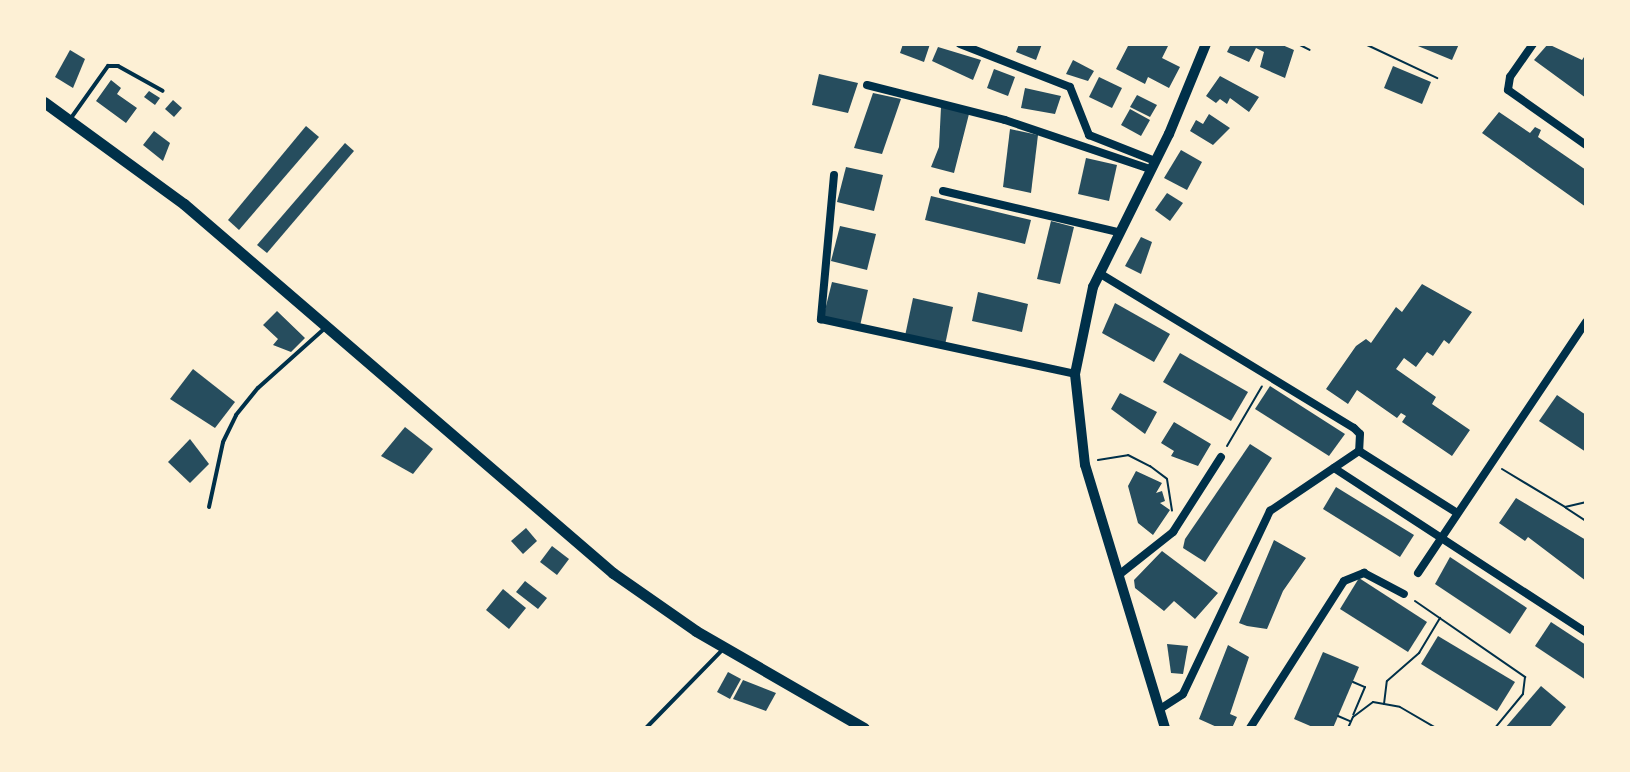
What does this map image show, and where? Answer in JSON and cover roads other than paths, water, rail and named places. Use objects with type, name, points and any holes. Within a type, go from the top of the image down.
[{"type":"main road","points":[[44,102],[184,204],[613,573],[725,647],[864,728]]},
{"type":"street","points":[[960,44],[1070,87],[1089,135],[1153,165]]},
{"type":"street","points":[[1165,728],[1085,465],[1075,374],[1083,324],[1099,273],[1153,165],[1206,44]]},
{"type":"street","points":[[1533,44],[1510,77],[1508,90],[1586,145]]},
{"type":"street","points":[[867,85],[1005,120],[1153,165]]},
{"type":"street","points":[[834,175],[821,319],[1075,374]]},
{"type":"street","points":[[943,191],[1118,232]]},
{"type":"street","points":[[1099,273],[1354,428],[1360,434],[1359,451]]},
{"type":"street","points":[[1418,573],[1586,322]]},
{"type":"street","points":[[1160,709],[1183,694],[1270,511],[1359,451]]},
{"type":"street","points":[[1359,451],[1457,513]]},
{"type":"street","points":[[1120,574],[1173,532],[1221,457]]},
{"type":"street","points":[[1334,468],[1586,632]]},
{"type":"street","points":[[1250,728],[1344,581],[1364,573],[1404,594]]},
{"type":"lane","points":[[70,120],[108,66],[118,66],[163,91]]},
{"type":"lane","points":[[209,507],[223,442],[236,415],[258,388],[325,328]]},
{"type":"lane","points":[[646,728],[725,647]]}]
